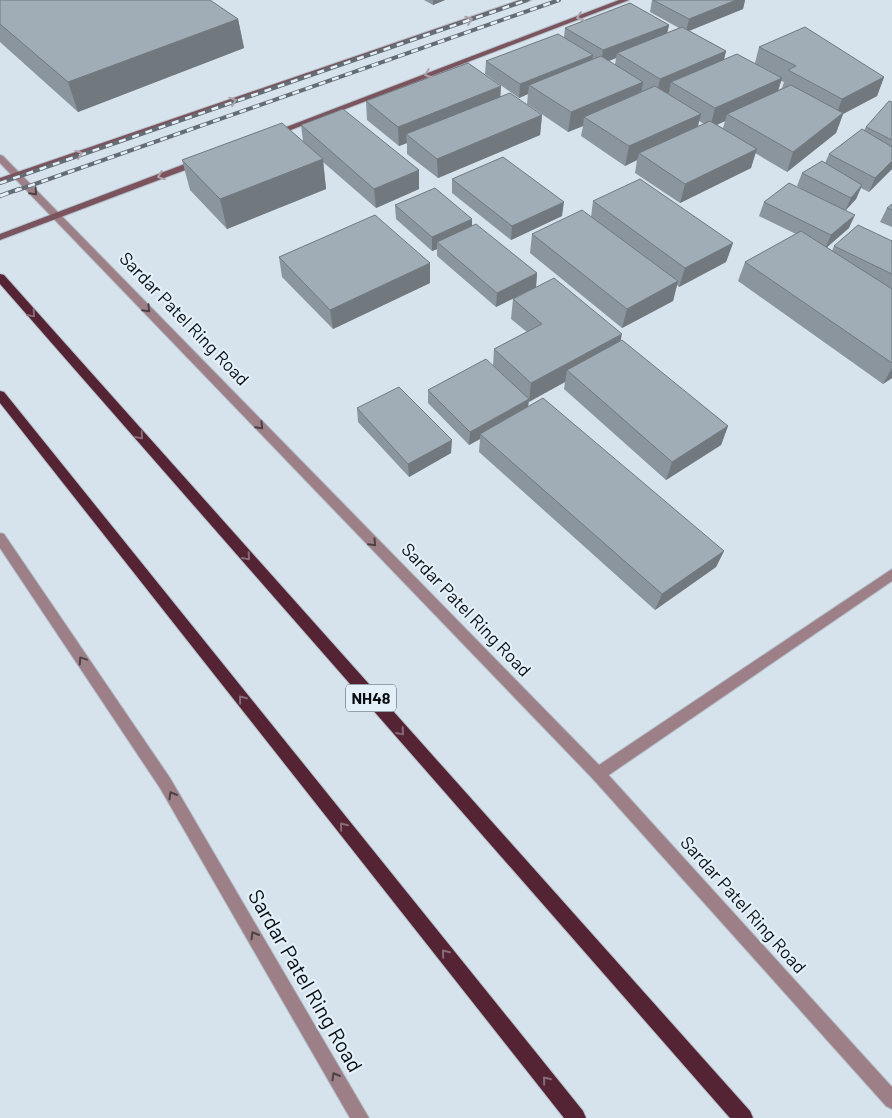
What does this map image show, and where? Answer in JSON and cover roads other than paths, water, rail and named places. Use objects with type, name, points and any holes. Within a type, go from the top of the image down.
[{"type":"highway","name":"NH48","points":[[0,277],[743,1118]]},
{"type":"highway","points":[[0,394],[576,1118]]},
{"type":"main road","points":[[0,181],[527,0]]},
{"type":"main road","points":[[261,138],[626,0]]},
{"type":"main road","points":[[0,237],[205,159]]},
{"type":"street","name":"Sardar Patel Ring Road","points":[[0,158],[598,774],[892,1100]]},
{"type":"street","name":"Sardar Patel Ring Road","points":[[0,538],[165,783],[360,1118]]},
{"type":"street","points":[[598,774],[892,574]]},
{"type":"railway","points":[[0,183],[527,0]]},
{"type":"railway","points":[[15,191],[559,0]]},
{"type":"railway","points":[[0,196],[19,189]]}]
